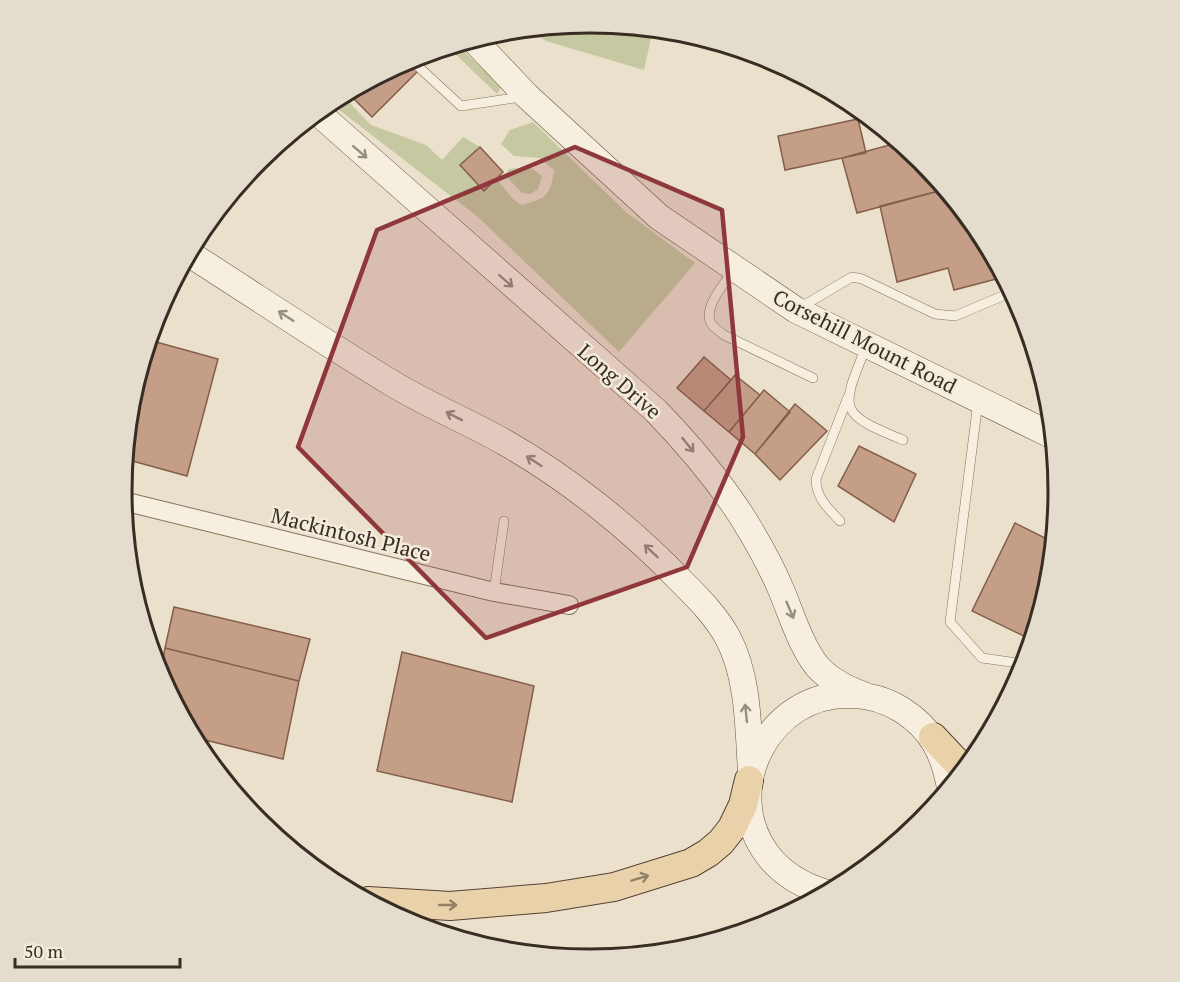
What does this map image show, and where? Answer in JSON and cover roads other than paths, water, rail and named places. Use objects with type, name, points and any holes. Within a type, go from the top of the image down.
[{"type":"main road","name":"Corsehill Mount Road","points":[[480,47],[526,96],[659,217],[796,310],[1044,432]]},
{"type":"main road","name":"Long Drive","points":[[324,118],[656,411],[681,437],[740,514],[777,579],[805,645],[818,666],[844,688],[864,695]]},
{"type":"main road","points":[[196,257],[397,386],[506,442],[563,480],[637,537],[659,559],[709,610],[728,637],[736,657],[742,678],[747,713],[750,776],[748,806],[754,831],[767,854],[784,873],[816,889]]},
{"type":"main road","points":[[387,902],[450,906],[546,898],[614,886],[691,863],[708,854],[732,828],[743,805],[759,748],[774,728],[792,711],[839,694],[864,695],[890,702],[914,717],[958,763]]},
{"type":"main road","points":[[933,737],[946,765],[948,776]]},
{"type":"street","name":"Mackintosh Place","points":[[132,503],[494,592],[569,605]]},
{"type":"lane","points":[[418,67],[461,106],[526,96]]},
{"type":"lane","points":[[735,268],[712,303],[710,310],[712,324],[724,335],[813,378]]},
{"type":"lane","points":[[796,310],[852,277],[862,279],[935,314],[955,315],[1004,295]]},
{"type":"lane","points":[[840,521],[820,499],[816,490],[816,479],[867,345]]},
{"type":"lane","points":[[848,397],[856,417],[866,424],[903,440]]},
{"type":"lane","points":[[979,400],[950,622],[982,658],[1014,663]]},
{"type":"lane","points":[[494,592],[504,521]]}]
